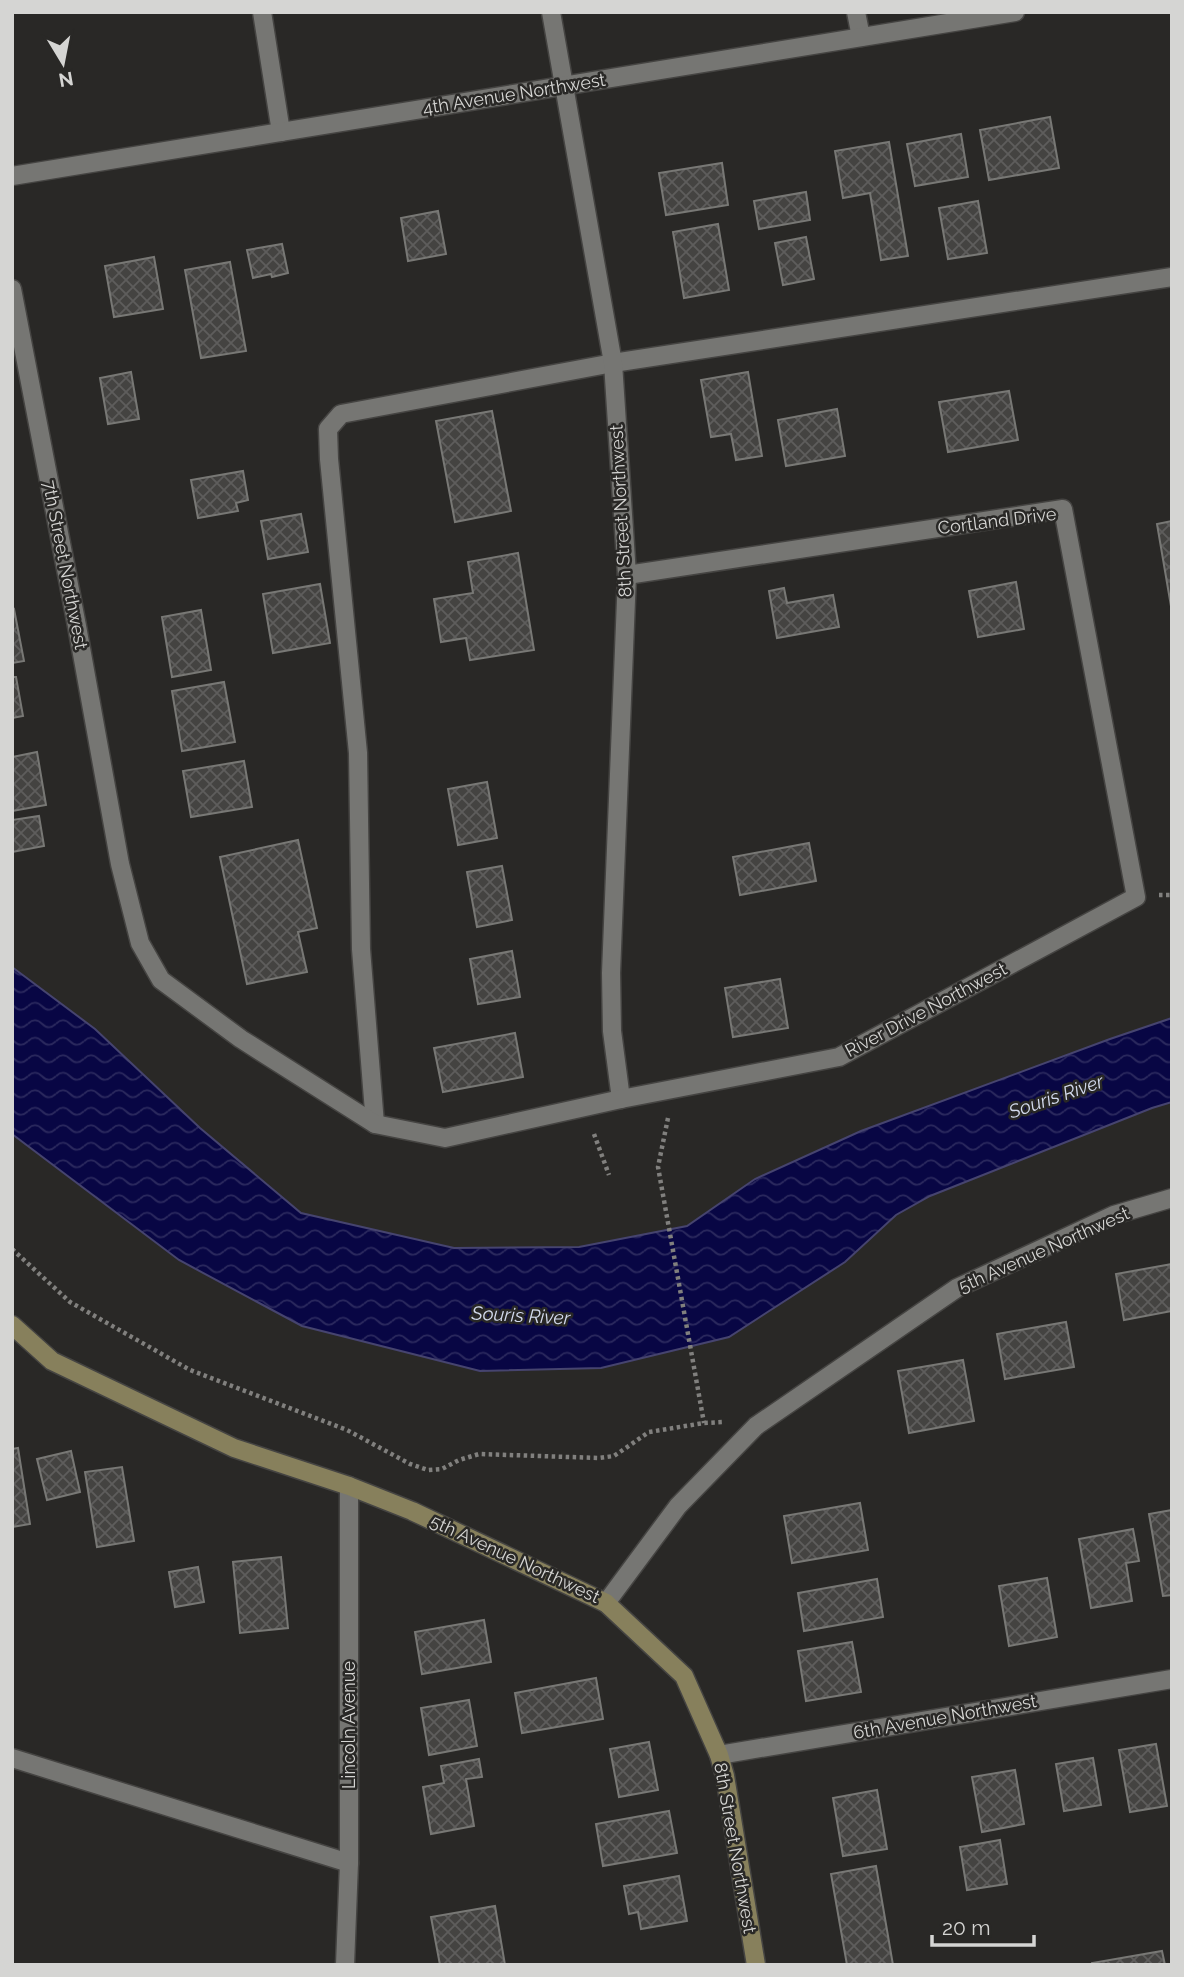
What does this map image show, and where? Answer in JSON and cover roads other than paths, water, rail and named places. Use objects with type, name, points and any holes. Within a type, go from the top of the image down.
[{"type":"street","points":[[262,12],[281,132]]},
{"type":"street","name":"8th Street Northwest","points":[[551,12],[613,363],[627,575],[611,973],[612,1031],[621,1099]]},
{"type":"street","points":[[856,12],[861,37]]},
{"type":"street","name":"4th Avenue Northwest","points":[[12,176],[1015,12]]},
{"type":"street","points":[[375,1124],[361,949],[358,753],[328,429],[341,414],[613,363],[1172,276]]},
{"type":"street","name":"7th Street Northwest","points":[[12,289],[120,864],[140,943],[161,980],[241,1039],[375,1124]]},
{"type":"street","name":"Cortland Drive","points":[[627,575],[1063,509],[1136,897]]},
{"type":"street","name":"River Drive Northwest","points":[[375,1124],[445,1138],[621,1099],[839,1057],[1136,897]]},
{"type":"street","name":"5th Avenue Northwest","points":[[12,1325],[52,1361],[234,1448],[349,1486],[412,1511],[606,1603],[678,1506],[756,1426],[957,1288],[1114,1215],[1172,1199]]},
{"type":"street","name":"Lincoln Avenue","points":[[345,1965],[349,1863],[349,1486]]},
{"type":"street","name":"8th Street Northwest","points":[[606,1603],[684,1676],[719,1755],[725,1776],[756,1965]]},
{"type":"street","name":"6th Avenue Northwest","points":[[719,1755],[1172,1679]]},
{"type":"street","points":[[12,1758],[349,1863]]},
{"type":"water","name":"Souris River","points":[[12,967],[95,1029],[200,1128],[301,1213],[454,1248],[579,1247],[687,1226],[755,1179],[861,1131],[1172,1018],[1172,1102],[930,1196],[896,1215],[845,1262],[729,1337],[601,1368],[480,1371],[302,1326],[179,1260],[12,1134]]}]
